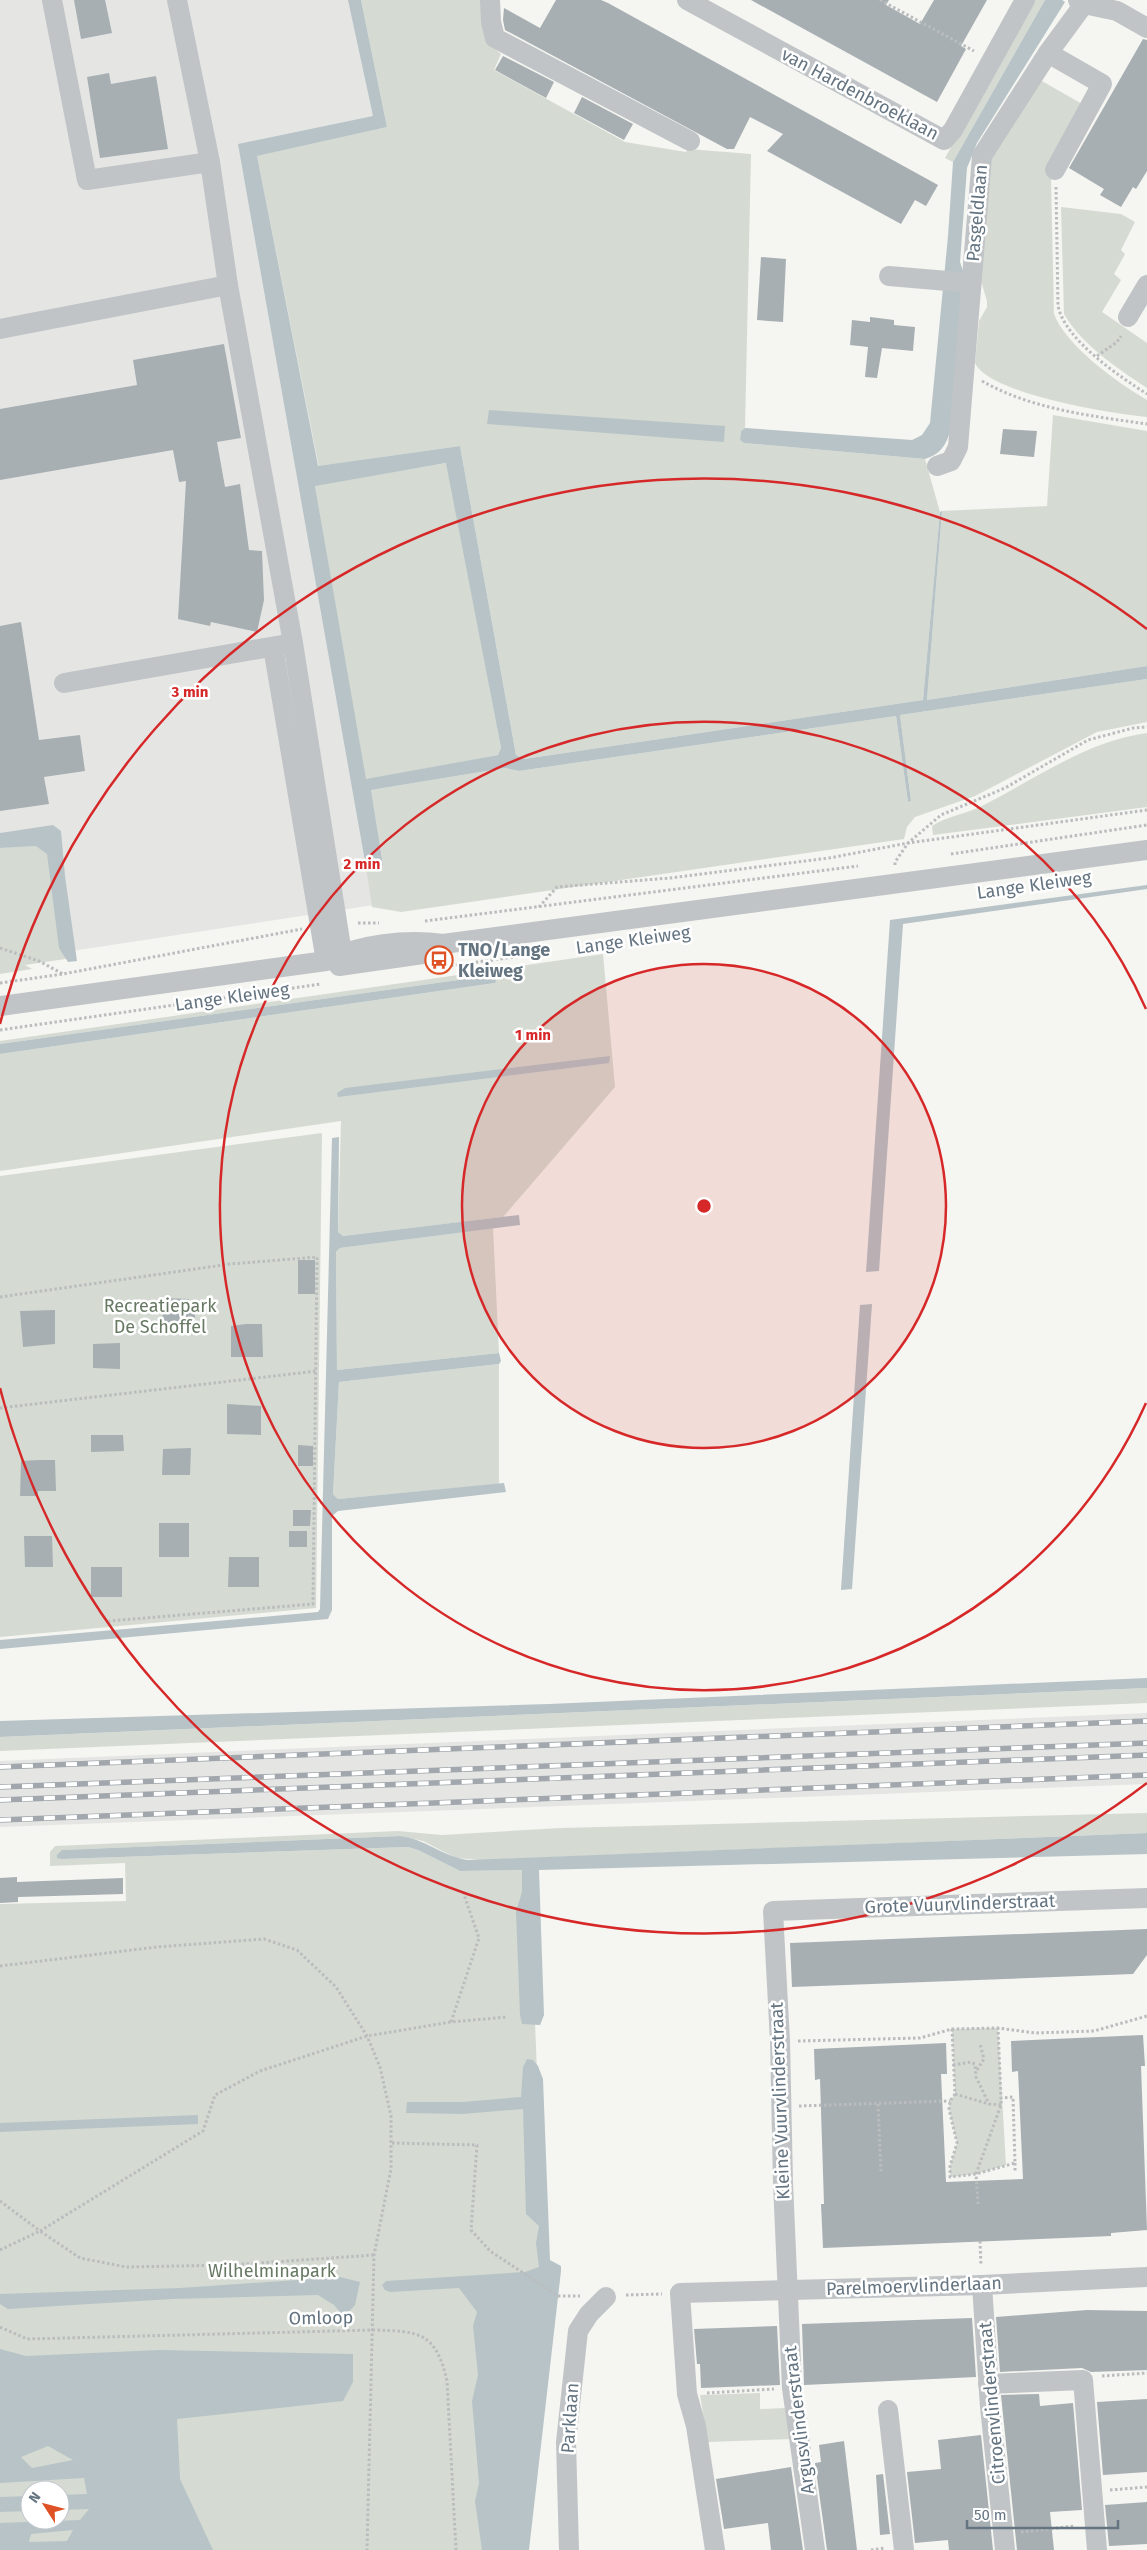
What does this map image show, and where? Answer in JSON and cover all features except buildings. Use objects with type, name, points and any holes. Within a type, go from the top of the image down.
[{"type":"street","points":[[52,0],[87,180],[210,162]]},
{"type":"street","points":[[177,0],[210,162],[228,285],[293,643],[336,960]]},
{"type":"street","points":[[490,0],[491,22],[495,38],[690,141]]},
{"type":"street","name":"van Hardenbroeklaan","points":[[687,0],[944,140],[953,130],[1025,0]]},
{"type":"street","points":[[1081,2],[1117,11],[1147,28]]},
{"type":"street","name":"Pasgeldlaan","points":[[937,466],[951,461],[958,447],[966,364],[968,282],[982,156],[1081,2]]},
{"type":"street","points":[[1048,53],[1102,84],[1055,170]]},
{"type":"street","points":[[889,276],[968,282]]},
{"type":"street","points":[[0,329],[228,285]]},
{"type":"street","points":[[1128,317],[1147,285]]},
{"type":"street","points":[[64,684],[293,643]]},
{"type":"street","points":[[273,648],[336,960]]},
{"type":"street","name":"Lange Kleiweg","points":[[0,1006],[336,960],[423,954],[443,944],[1147,850]]},
{"type":"street","name":"Grote Vuurvlinderstraat","points":[[772,1911],[1147,1898]]},
{"type":"street","name":"Kleine Vuurvlinderstraat","points":[[772,1911],[780,2041],[786,2290]]},
{"type":"street","name":"Parelmoervlinderlaan","points":[[687,2394],[680,2293],[982,2285],[1147,2277]]},
{"type":"street","name":"Citroenvlinderstraat","points":[[982,2285],[988,2384],[1004,2542]]},
{"type":"street","name":"Argusvlinderstraat","points":[[786,2290],[792,2388],[815,2550]]},
{"type":"street","name":"Parklaan","points":[[569,2550],[566,2442],[578,2331],[589,2314],[606,2297]]},
{"type":"street","points":[[988,2384],[1082,2380],[1097,2550]]},
{"type":"street","points":[[687,2394],[696,2426],[714,2550]]},
{"type":"street","points":[[888,2410],[904,2550]]},
{"type":"path","points":[[880,0],[991,61]]},
{"type":"path","points":[[1055,170],[1058,306],[1060,317],[1076,338],[1096,356],[1147,394]]},
{"type":"path","points":[[1096,356],[1117,342],[1125,330],[1128,317]]},
{"type":"path","points":[[966,364],[980,380],[1001,392],[1025,400],[1069,411],[1147,424]]},
{"type":"path","points":[[908,844],[941,815],[1005,788],[1088,740],[1133,728],[1147,727]]},
{"type":"path","points":[[865,865],[538,908],[557,887],[670,878],[809,861],[908,844],[1147,810]]},
{"type":"path","points":[[942,855],[1147,825]]},
{"type":"path","points":[[885,863],[904,860]]},
{"type":"path","points":[[0,948],[39,961],[63,974],[0,984]]},
{"type":"path","name":"Lange Kleiweg","points":[[438,968],[554,951]]},
{"type":"path","name":"Lange Kleiweg","points":[[0,1030],[325,984]]},
{"type":"path","points":[[0,1297],[230,1264],[317,1257],[313,1604],[109,1621]]},
{"type":"path","points":[[0,1408],[317,1371]]},
{"type":"path","points":[[450,2022],[479,1938],[463,1892]]},
{"type":"path","points":[[0,1966],[157,1947],[264,1939],[297,1950],[336,1987],[367,2036],[380,2067],[392,2116],[391,2169],[374,2255],[374,2330],[368,2550]]},
{"type":"path","points":[[780,2041],[920,2038],[952,2029],[998,2028],[1035,2033],[1094,2030],[1147,2016]]},
{"type":"path","points":[[0,2250],[40,2231],[202,2131],[215,2095],[260,2071],[367,2036],[450,2022],[507,2017]]},
{"type":"path","points":[[978,2204],[976,2174],[1001,2104],[998,2028]]},
{"type":"path","points":[[952,2029],[955,2094],[950,2101],[949,2109],[956,2143],[950,2166],[950,2178],[976,2174],[1015,2163]]},
{"type":"path","points":[[976,2070],[984,2059],[980,2044]]},
{"type":"path","points":[[953,2065],[971,2062],[975,2064],[976,2077],[989,2104]]},
{"type":"path","points":[[955,2094],[989,2104],[1001,2104]]},
{"type":"path","points":[[1001,2098],[1012,2097],[1015,2172]]},
{"type":"path","points":[[781,2106],[950,2101]]},
{"type":"path","points":[[878,2104],[881,2172]]},
{"type":"path","points":[[392,2143],[477,2145],[471,2230],[490,2251],[558,2296]]},
{"type":"path","points":[[0,2201],[80,2258],[126,2267],[230,2265],[374,2255]]},
{"type":"path","name":"Omloop","points":[[0,2327],[27,2339],[374,2330],[418,2334],[430,2343],[442,2358],[447,2381],[456,2550]]},
{"type":"path","points":[[1082,2380],[1088,2377],[1147,2374]]},
{"type":"path","points":[[687,2394],[792,2388]]},
{"type":"path","points":[[1092,2491],[1147,2487]]},
{"type":"path","points":[[1004,2542],[1094,2524]]},
{"type":"shaded area","points":[[0,0],[352,0],[380,123],[380,904],[72,951],[0,853]]},
{"type":"shaded area","points":[[348,0],[361,0],[387,127],[257,156],[318,466],[460,446],[516,755],[524,759],[923,700],[940,512],[942,511],[927,700],[1147,666],[1147,679],[900,715],[911,801],[908,802],[896,716],[519,771],[505,768],[371,790],[383,865],[366,867],[238,144],[373,116]],"holes":[[[446,463],[501,748],[498,755],[366,779],[315,486]]]},
{"type":"shaded area","points":[[1045,0],[1062,0],[1065,2],[977,143],[967,168],[960,262],[964,274],[950,432],[944,446],[935,455],[925,459],[744,443],[740,440],[741,431],[745,428],[912,440],[922,435],[930,423],[948,236],[953,162]]},
{"type":"shaded area","points":[[489,410],[725,426],[724,442],[487,424]]},
{"type":"shaded area","points":[[53,825],[61,831],[65,876],[77,961],[68,962],[59,948],[47,854],[36,846],[0,848],[0,833]]},
{"type":"shaded area","points":[[1147,885],[1147,889],[903,924],[879,1271],[866,1272],[890,920]]},
{"type":"shaded area","points":[[494,975],[497,978],[495,983],[0,1054],[0,1044]]},
{"type":"shaded area","points":[[610,1056],[609,1063],[338,1097],[337,1093],[345,1088]]},
{"type":"shaded area","points":[[339,1137],[338,1232],[343,1236],[519,1215],[520,1225],[340,1248],[336,1252],[337,1370],[499,1353],[501,1361],[499,1364],[339,1382],[333,1494],[338,1499],[504,1483],[506,1492],[338,1511],[332,1516],[332,1610],[328,1619],[0,1649],[0,1640],[318,1612],[320,1609],[332,1138]]},
{"type":"shaded area","points":[[872,1304],[852,1589],[841,1590],[860,1305]]},
{"type":"shaded area","points":[[1147,1678],[1147,1688],[0,1737],[0,1721],[549,1704]]},
{"type":"shaded area","points":[[1147,1713],[1147,1784],[0,1827],[0,1761]]},
{"type":"shaded area","points":[[1147,1833],[1147,1854],[539,1870],[544,2015],[540,2025],[522,2024],[520,2015],[516,1911],[522,1892],[522,1870],[460,1871],[408,1847],[57,1858],[57,1855],[62,1850],[400,1836],[468,1860]]},
{"type":"shaded area","points":[[527,2059],[533,2060],[538,2066],[543,2079],[550,2260],[561,2266],[561,2271],[529,2550],[482,2550],[475,2501],[479,2483],[472,2401],[478,2375],[473,2326],[477,2312],[459,2288],[390,2292],[385,2290],[382,2285],[386,2281],[525,2272],[539,2267],[536,2243],[539,2226],[526,2214],[523,2109],[463,2114],[406,2113],[407,2102],[463,2102],[521,2097],[523,2067]]},
{"type":"shaded area","points":[[198,2115],[198,2124],[0,2132],[0,2123]]},
{"type":"shaded area","points":[[340,2277],[360,2282],[355,2305],[344,2317],[334,2305],[318,2295],[172,2299],[8,2309],[0,2304],[0,2294],[180,2288]]},
{"type":"shaded area","points":[[0,2349],[26,2356],[159,2350],[353,2354],[353,2382],[343,2401],[177,2419],[180,2479],[213,2550],[0,2550],[0,2523],[20,2522],[20,2530],[70,2530],[70,2520],[80,2520],[89,2509],[70,2510],[70,2495],[87,2494],[84,2478],[20,2480],[20,2482],[0,2483]],"holes":[[[48,2446],[73,2460],[32,2468],[21,2457]],[[73,2530],[67,2541],[29,2542],[31,2534]]]},
{"type":"shaded area","points":[[20,2496],[20,2511],[0,2512],[0,2497]]},
{"type":"green space","points":[[361,0],[487,0],[491,45],[501,54],[494,70],[625,142],[686,152],[688,149],[751,154],[745,428],[741,431],[740,440],[744,443],[925,459],[940,512],[923,700],[524,759],[516,755],[460,446],[319,466],[257,156],[387,127]]},
{"type":"green space","points":[[1032,0],[1045,0],[953,162],[945,158]]},
{"type":"green space","points":[[1040,80],[1084,105],[1051,178],[1054,314],[1060,326],[1081,351],[1108,374],[1147,400],[1147,417],[1081,407],[1027,393],[1003,384],[985,374],[975,363],[979,321],[987,307],[981,281],[988,169],[994,151]]},
{"type":"green space","points":[[1061,207],[1121,214],[1135,222],[1121,250],[1125,254],[1114,274],[1121,280],[1102,312],[1147,343],[1147,388],[1090,346],[1064,314]]},
{"type":"green space","points":[[1053,415],[1147,431],[1147,666],[927,700],[942,511],[1047,506]]},
{"type":"green space","points":[[447,463],[501,748],[498,755],[365,780],[315,485]]},
{"type":"green space","points":[[1147,679],[1147,722],[1097,732],[975,796],[915,817],[907,827],[904,839],[401,912],[372,907],[366,867],[383,864],[371,790],[505,768],[519,771],[896,716],[908,802],[911,801],[900,715]]},
{"type":"green space","points":[[1147,733],[1147,807],[933,835],[932,826],[950,817],[982,806],[1082,752],[1125,737]]},
{"type":"green space","points":[[36,846],[47,852],[72,958],[25,965],[32,969],[0,974],[0,848]]},
{"type":"green space","points":[[603,954],[615,1087],[503,1217],[343,1236],[338,1232],[341,1121],[0,1171],[0,1054],[495,983],[494,975],[0,1044],[0,1041]]},
{"type":"green space","name":"Recreatiepark De Schoffel","points":[[322,1133],[316,1608],[0,1637],[0,1176]]},
{"type":"green space","points":[[493,1228],[499,1353],[337,1370],[336,1252],[340,1248]]},
{"type":"green space","points":[[499,1364],[499,1484],[338,1499],[333,1494],[339,1382]]},
{"type":"green space","points":[[1147,1688],[1147,1703],[0,1751],[0,1737]]},
{"type":"green space","name":"Wilhelminapark","points":[[1147,1813],[1147,1833],[482,1860],[456,1858],[423,1841],[400,1836],[63,1850],[63,1859],[408,1847],[460,1871],[529,1870],[545,2276],[518,2550],[0,2550],[0,1904],[126,1901],[125,1863],[50,1866],[50,1852],[55,1846],[398,1831],[442,1835],[561,1828]]},
{"type":"green space","points":[[998,2028],[1006,2165],[976,2174],[950,2177],[950,2166],[957,2143],[949,2109],[950,2101],[955,2094],[952,2029]]},
{"type":"green space","points":[[760,2393],[760,2409],[785,2408],[792,2439],[708,2442],[700,2395]]},
{"type":"railway","points":[[0,1767],[1147,1721]]},
{"type":"railway","points":[[0,1787],[1147,1743]]},
{"type":"railway","points":[[0,1800],[1147,1755]]},
{"type":"railway","points":[[0,1820],[1147,1775]]},
{"type":"place","name":"TNO/Lange Kleiweg","points":[[439,960]]}]
